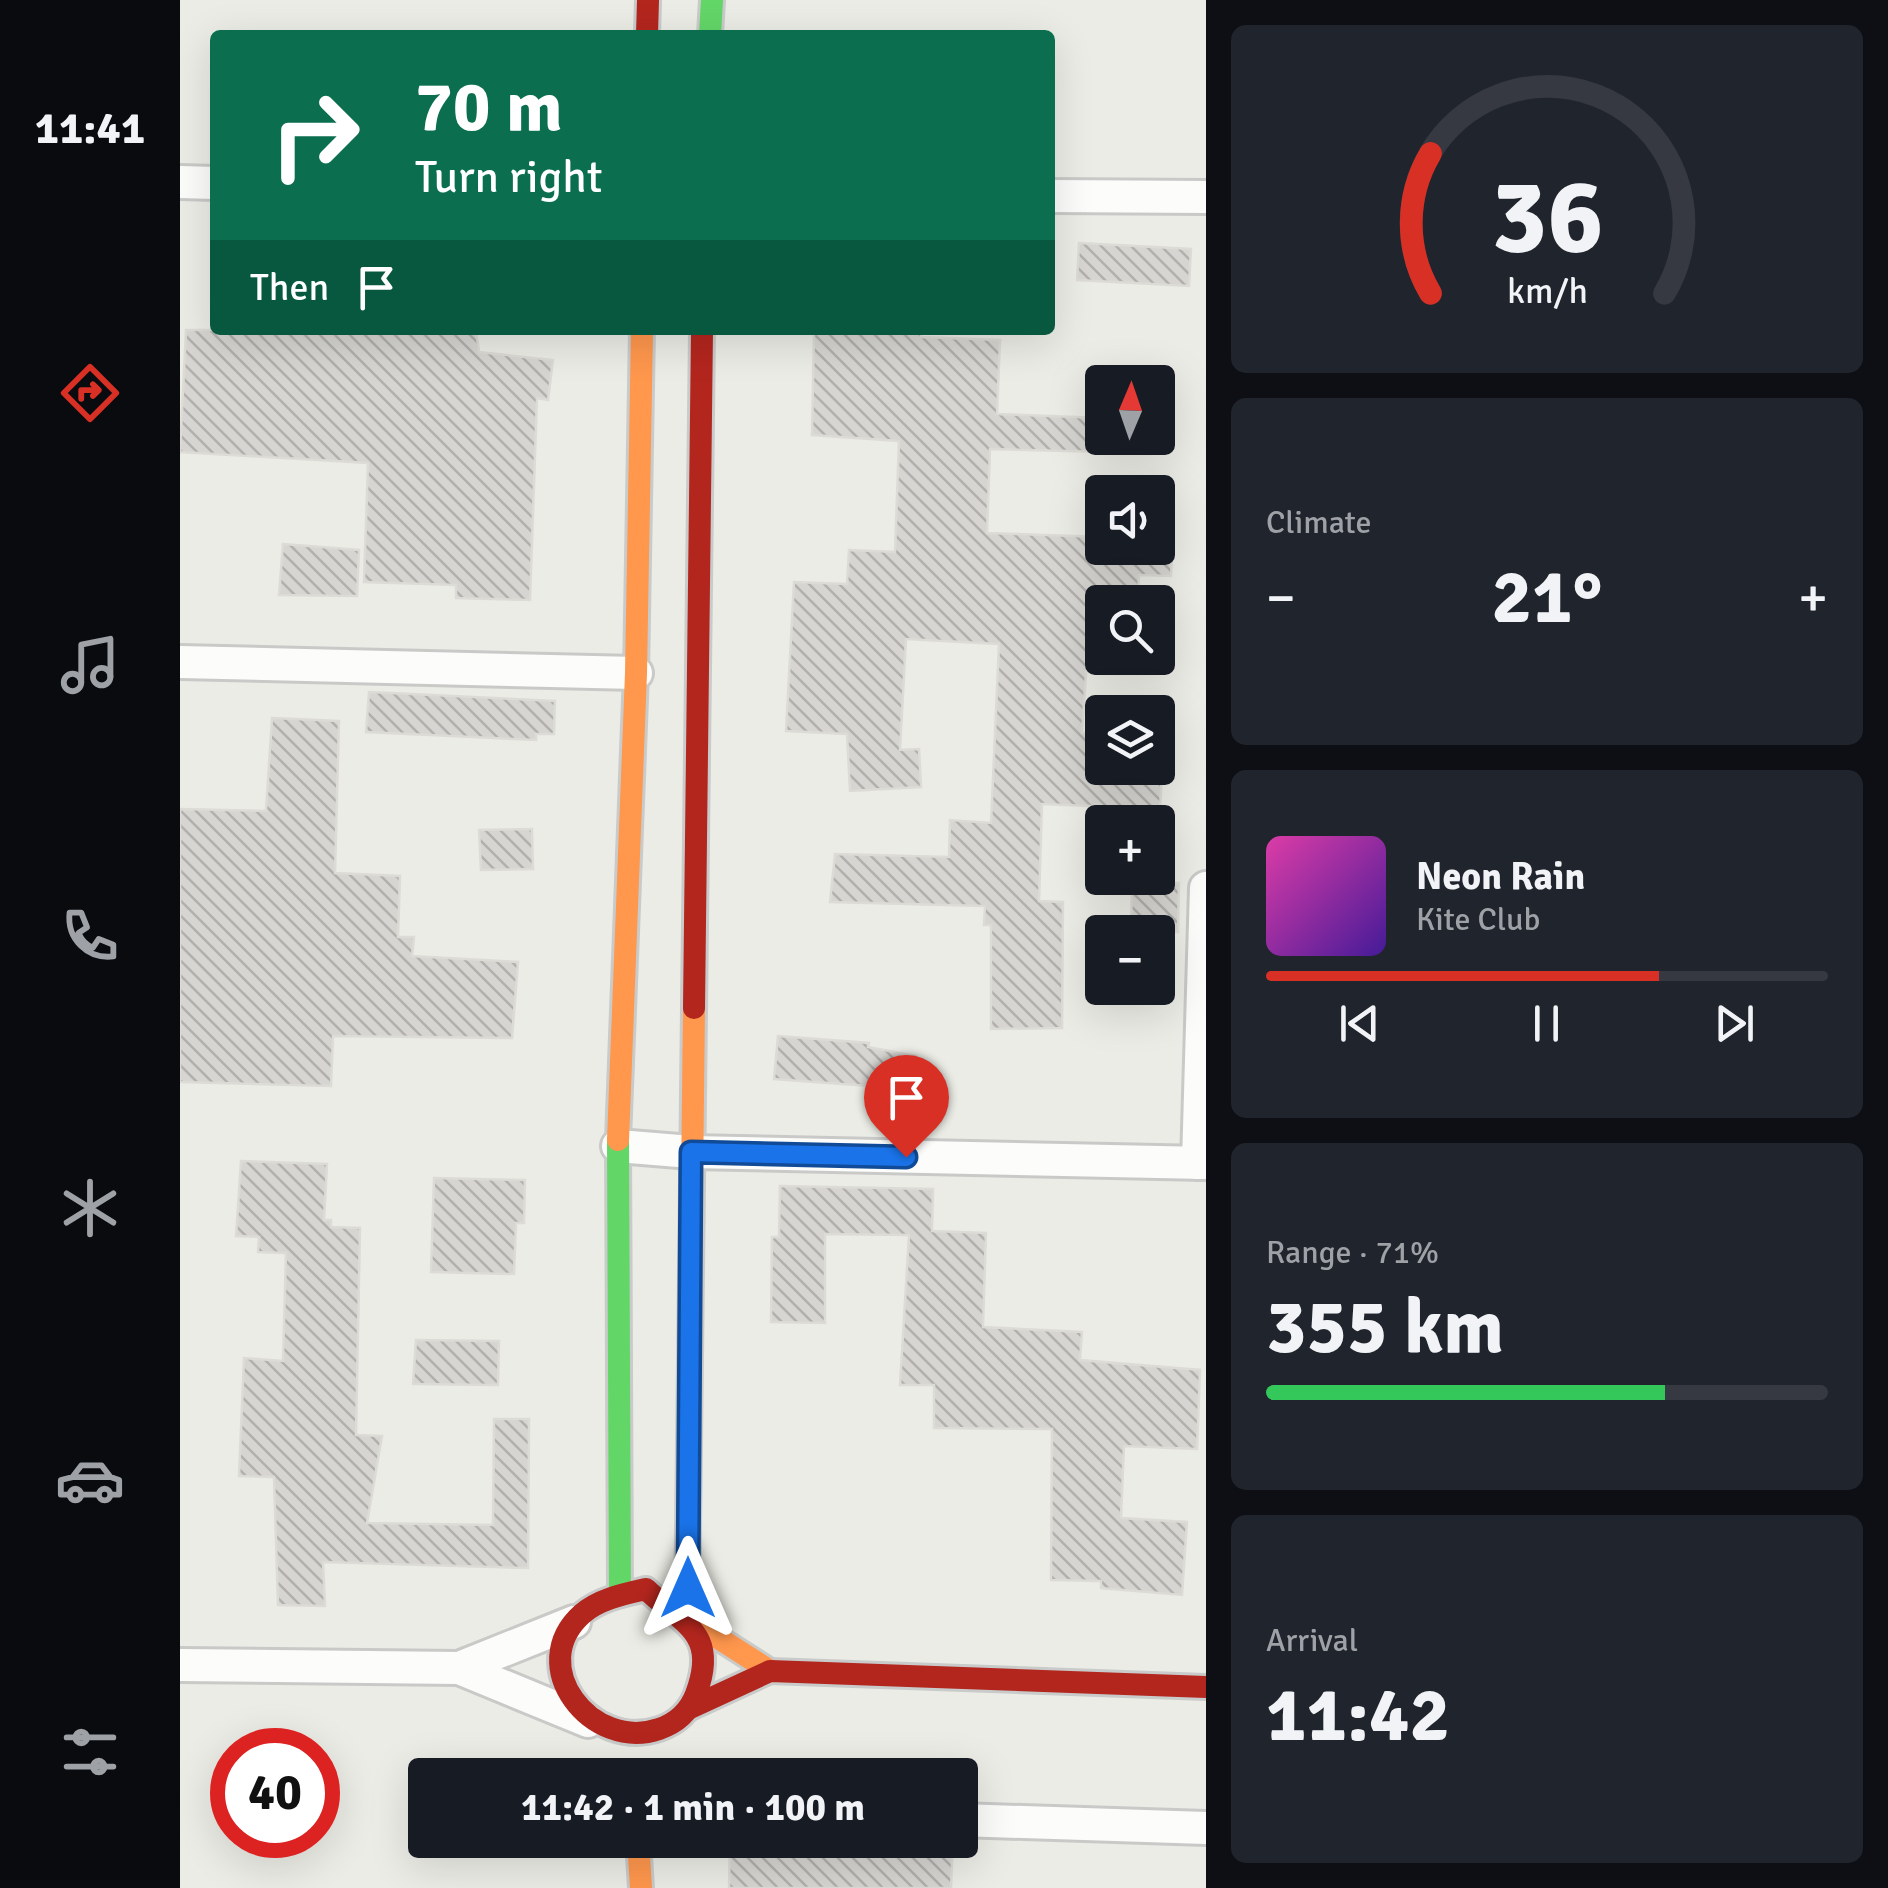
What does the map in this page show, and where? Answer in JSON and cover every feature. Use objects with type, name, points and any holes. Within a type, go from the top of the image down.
[{"type":"street","points":[[648,0],[648,30]]},
{"type":"street","points":[[710,30],[712,0]]},
{"type":"street","points":[[180,182],[210,183]]},
{"type":"street","points":[[1055,196],[1206,197]]},
{"type":"street","points":[[620,1594],[618,1146],[636,673],[642,335]]},
{"type":"street","points":[[180,1665],[459,1668],[641,1746],[677,1722],[690,1708],[701,1686],[704,1662],[700,1639],[687,1618],[702,335]]},
{"type":"street","points":[[180,662],[636,673]]},
{"type":"street","points":[[618,1146],[691,1152],[1202,1163],[1206,888]]},
{"type":"street","points":[[588,1721],[573,1706],[562,1674],[564,1642],[574,1622],[589,1607],[620,1594],[646,1589],[770,1671]]},
{"type":"street","points":[[459,1668],[574,1622]]},
{"type":"street","points":[[690,1708],[770,1671],[1206,1687]]},
{"type":"street","points":[[978,1821],[1206,1828]]},
{"type":"street","points":[[639,1858],[641,1888]]},
{"type":"building","points":[[1079,243],[1191,249],[1189,286],[1077,280]]},
{"type":"building","points":[[186,330],[210,330],[210,335],[477,335],[479,352],[553,360],[548,400],[537,398],[530,600],[456,598],[456,585],[364,582],[368,463],[180,452]]},
{"type":"building","points":[[814,335],[1000,340],[997,414],[1085,417],[1085,451],[990,449],[987,533],[1085,536],[1085,565],[1172,565],[1171,576],[1139,575],[1139,585],[1085,585],[1085,785],[1161,785],[1160,805],[1042,804],[1039,901],[1063,902],[1062,1028],[991,1029],[991,925],[984,925],[985,906],[830,902],[835,854],[949,857],[950,820],[991,823],[999,644],[906,639],[900,750],[919,749],[921,787],[850,791],[847,734],[786,731],[794,582],[847,584],[849,550],[895,552],[899,441],[812,435]]},
{"type":"building","points":[[283,544],[359,550],[357,596],[279,595]]},
{"type":"building","points":[[369,692],[555,701],[554,734],[536,734],[536,740],[366,732]]},
{"type":"building","points":[[272,718],[339,721],[335,873],[400,876],[398,937],[414,937],[412,956],[518,962],[512,1038],[333,1036],[331,1086],[180,1082],[180,809],[266,811]]},
{"type":"building","points":[[532,829],[533,869],[481,870],[479,830]]},
{"type":"building","points":[[1175,883],[1179,883],[1178,932],[1175,915],[1131,915],[1132,895],[1175,895]]},
{"type":"building","points":[[778,1036],[869,1043],[868,1047],[916,1056],[909,1089],[774,1079]]},
{"type":"building","points":[[241,1161],[327,1164],[324,1220],[331,1220],[331,1227],[360,1228],[356,1435],[382,1436],[367,1523],[493,1525],[494,1419],[529,1419],[528,1568],[323,1562],[325,1606],[278,1605],[274,1477],[239,1476],[244,1358],[283,1361],[286,1253],[258,1252],[259,1237],[236,1236]]},
{"type":"building","points":[[434,1178],[525,1180],[524,1223],[516,1223],[514,1274],[431,1272]]},
{"type":"building","points":[[780,1186],[933,1189],[932,1231],[986,1233],[983,1327],[1082,1332],[1080,1360],[1200,1370],[1197,1449],[1124,1446],[1121,1518],[1187,1522],[1182,1595],[1101,1588],[1101,1581],[1051,1580],[1052,1429],[934,1428],[934,1385],[900,1385],[909,1235],[825,1234],[825,1323],[771,1322],[772,1237],[779,1237]]},
{"type":"building","points":[[416,1340],[499,1341],[498,1385],[413,1384]]},
{"type":"building","points":[[730,1858],[952,1858],[951,1888],[729,1888]]},
{"type":"traffic: fast","points":[[710,30],[712,0]]},
{"type":"traffic: fast","points":[[618,1140],[620,1595]]},
{"type":"traffic: slow","points":[[618,1140],[636,673],[642,335]]},
{"type":"traffic: slow","points":[[694,1008],[687,1618],[770,1671]]},
{"type":"traffic: slow","points":[[639,1858],[641,1888]]},
{"type":"traffic: jam","points":[[647,30],[648,0]]},
{"type":"traffic: jam","points":[[694,1008],[702,335]]},
{"type":"traffic: jam","points":[[646,1589],[694,1632],[703,1656],[702,1673],[693,1700],[682,1716],[659,1729],[634,1733],[611,1728],[590,1716],[574,1700],[563,1679],[560,1657],[566,1635],[582,1614],[604,1601],[646,1589]]},
{"type":"traffic: jam","points":[[690,1708],[770,1671],[1206,1687]]},
{"type":"route","points":[[688,1588],[691,1152],[906,1157]]}]
